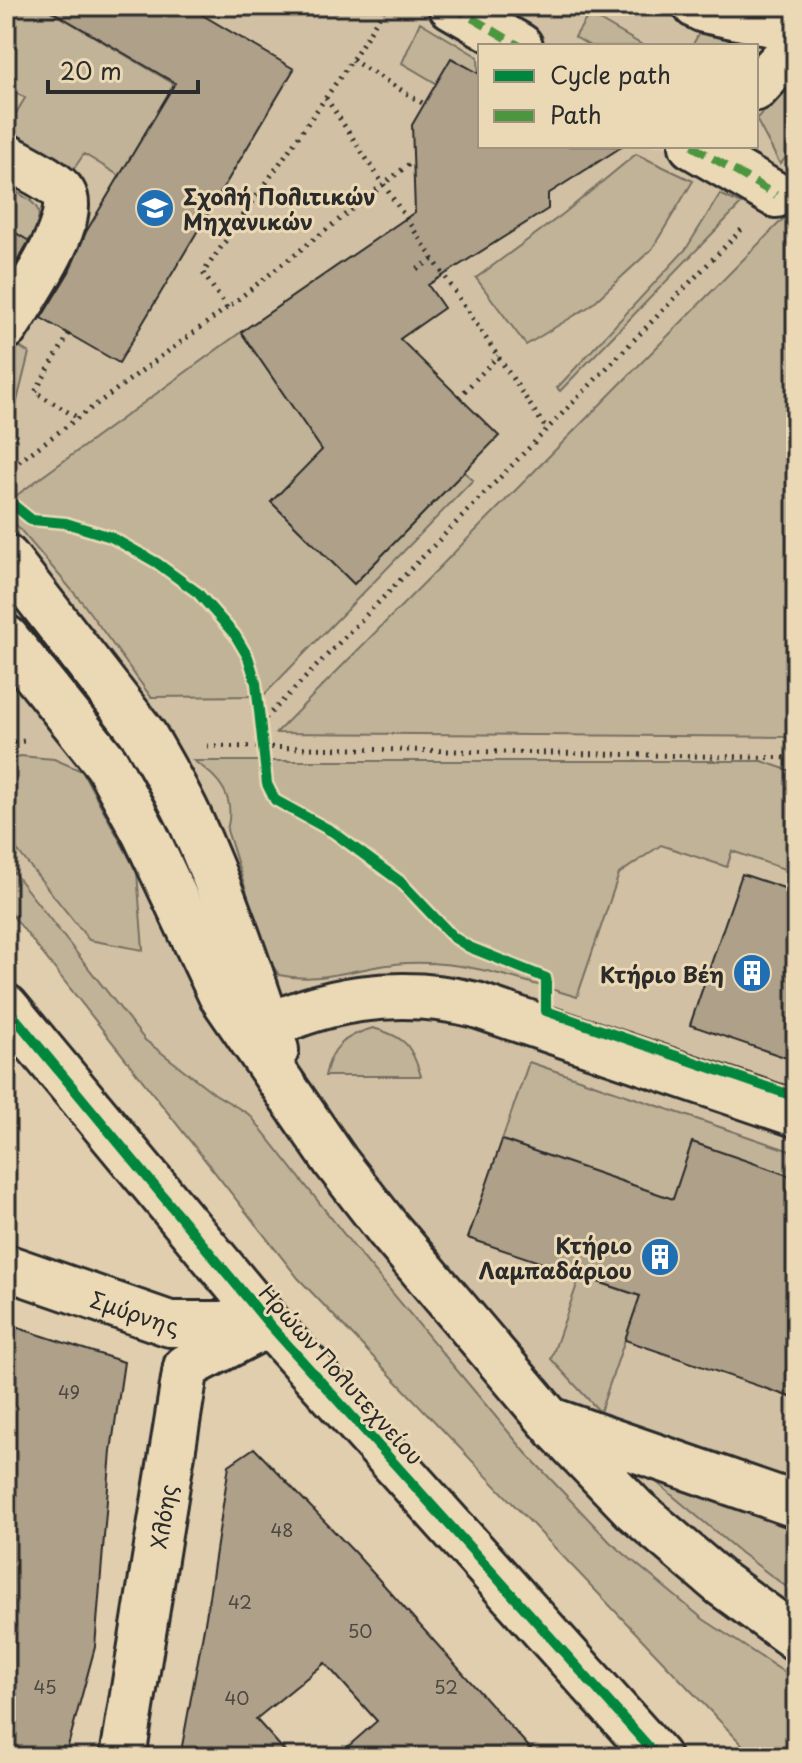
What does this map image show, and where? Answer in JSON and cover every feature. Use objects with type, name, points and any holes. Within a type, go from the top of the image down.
[{"type":"street","points":[[451,6],[517,44]]},
{"type":"street","points":[[696,6],[777,25],[796,22]]},
{"type":"street","points":[[758,86],[796,45]]},
{"type":"street","points":[[695,148],[776,195]]},
{"type":"street","points":[[6,156],[62,191],[68,204],[60,235],[6,327]]},
{"type":"street","points":[[6,557],[144,735],[188,814],[242,950],[259,1032],[291,1098],[388,1229],[549,1420],[635,1510],[722,1584],[796,1638]]},
{"type":"street","points":[[6,638],[19,683],[107,764],[145,834],[221,995],[259,1032]]},
{"type":"street","points":[[19,683],[70,641]]},
{"type":"street","points":[[259,1032],[294,1015],[348,1000],[378,995],[443,997],[476,1005],[796,1114]]},
{"type":"street","name":"Ηρώων Πολυτεχνείου","points":[[6,1007],[269,1324],[658,1757]]},
{"type":"street","name":"Σμύρνης","points":[[6,1267],[170,1324],[269,1324]]},
{"type":"street","name":"Χλόης","points":[[123,1757],[186,1367],[269,1324]]},
{"type":"street","points":[[549,1420],[796,1505]]},
{"type":"path","points":[[227,308],[203,273],[326,98],[386,6]]},
{"type":"path","points":[[352,60],[424,104]]},
{"type":"path","points":[[326,98],[547,430]]},
{"type":"path","points":[[6,471],[227,308],[413,161]]},
{"type":"path","points":[[260,724],[776,195]]},
{"type":"path","points":[[417,269],[433,259]]},
{"type":"path","points":[[69,334],[35,392],[78,418]]},
{"type":"path","points":[[459,397],[498,356]]},
{"type":"path","points":[[259,710],[264,759]]},
{"type":"path","points":[[263,746],[796,758]]},
{"type":"shaded area","points":[[6,6],[796,6],[796,1757],[754,1757],[298,1278],[6,907]]},
{"type":"shaded area","points":[[6,6],[42,6],[174,84],[120,176],[84,154],[73,170],[6,130],[25,98],[6,86]]},
{"type":"shaded area","points":[[589,14],[641,44],[587,44],[575,37]]},
{"type":"shaded area","points":[[420,22],[478,57],[478,108],[402,63]]},
{"type":"shaded area","points":[[703,26],[734,44],[693,44]]},
{"type":"shaded area","points":[[796,77],[796,147],[780,164],[758,123],[758,117]]},
{"type":"shaded area","points":[[636,154],[693,181],[652,249],[590,306],[526,345],[476,278],[563,214]]},
{"type":"shaded area","points":[[6,186],[32,202],[39,213],[29,241],[6,227]]},
{"type":"shaded area","points":[[720,194],[741,204],[560,391],[557,388],[686,249]]},
{"type":"shaded area","points":[[796,206],[796,737],[276,733]]},
{"type":"shaded area","points":[[241,332],[296,411],[350,425],[271,502],[354,584],[464,472],[473,480],[263,696],[151,697],[82,602],[6,513],[6,503]]},
{"type":"shaded area","points":[[18,346],[29,353],[14,413],[6,425],[6,367]]},
{"type":"shaded area","points":[[20,756],[54,759],[82,771],[137,872],[143,950],[89,940],[6,836],[6,762]]},
{"type":"shaded area","points":[[194,761],[762,761],[796,773],[796,854],[790,871],[732,851],[727,867],[661,845],[619,874],[577,997],[493,972],[429,963],[390,964],[312,978],[279,975],[267,957],[227,830],[229,808],[224,790],[211,774]]},
{"type":"shaded area","points":[[6,863],[145,1040],[215,1094],[250,1115],[355,1248],[526,1453],[610,1542],[703,1619],[796,1680],[796,1757],[754,1757],[298,1278],[6,907]]},
{"type":"shaded area","points":[[373,1028],[405,1043],[414,1056],[421,1076],[325,1076],[331,1057],[340,1044]]},
{"type":"shaded area","points":[[529,1062],[796,1153],[796,1178],[693,1142],[673,1199],[502,1140]]},
{"type":"shaded area","points":[[580,1276],[640,1296],[600,1412],[551,1359]]},
{"type":"shaded area","points":[[649,1476],[796,1526],[796,1594],[741,1553]]},
{"type":"building","points":[[43,6],[187,6],[294,69],[119,363],[41,318],[69,272],[86,232],[175,83]]},
{"type":"building","points":[[451,58],[478,73],[478,148],[620,148],[548,194],[548,209],[428,285],[444,308],[400,339],[499,436],[354,584],[271,502],[322,450],[241,332],[415,212],[412,125]]},
{"type":"building","points":[[6,227],[29,241],[6,280]]},
{"type":"building","name":"Κτήριο Βέη","points":[[742,874],[796,892],[796,1061],[690,1025]]},
{"type":"building","name":"Κτήριο Λαμπαδάριου","points":[[502,1140],[673,1199],[692,1142],[796,1178],[796,1399],[625,1340],[640,1296],[468,1238]]},
{"type":"building","points":[[6,1324],[124,1362],[111,1451],[95,1647],[65,1757],[6,1757]]},
{"type":"building","points":[[254,1448],[356,1554],[538,1757],[336,1757],[377,1721],[325,1663],[256,1719],[290,1757],[180,1757],[206,1617],[229,1465]]},
{"type":"marked path","points":[[451,6],[517,44]]},
{"type":"marked path","points":[[695,148],[776,195]]},
{"type":"cycle path","points":[[6,499],[32,520],[66,523],[111,537],[157,563],[198,593],[235,635],[248,657],[256,683],[267,784],[275,800],[333,832],[401,882],[453,937],[469,947],[546,978],[546,1011],[796,1097]]},
{"type":"cycle path","points":[[6,1007],[269,1324],[658,1757]]},
{"type":"place","name":"Σχολή Πολιτικών Μηχανικών","points":[[155,208]]},
{"type":"place","name":"Κτήριο Βέη","points":[[752,973]]},
{"type":"place","name":"Κτήριο Λαμπαδάριου","points":[[660,1257]]}]
